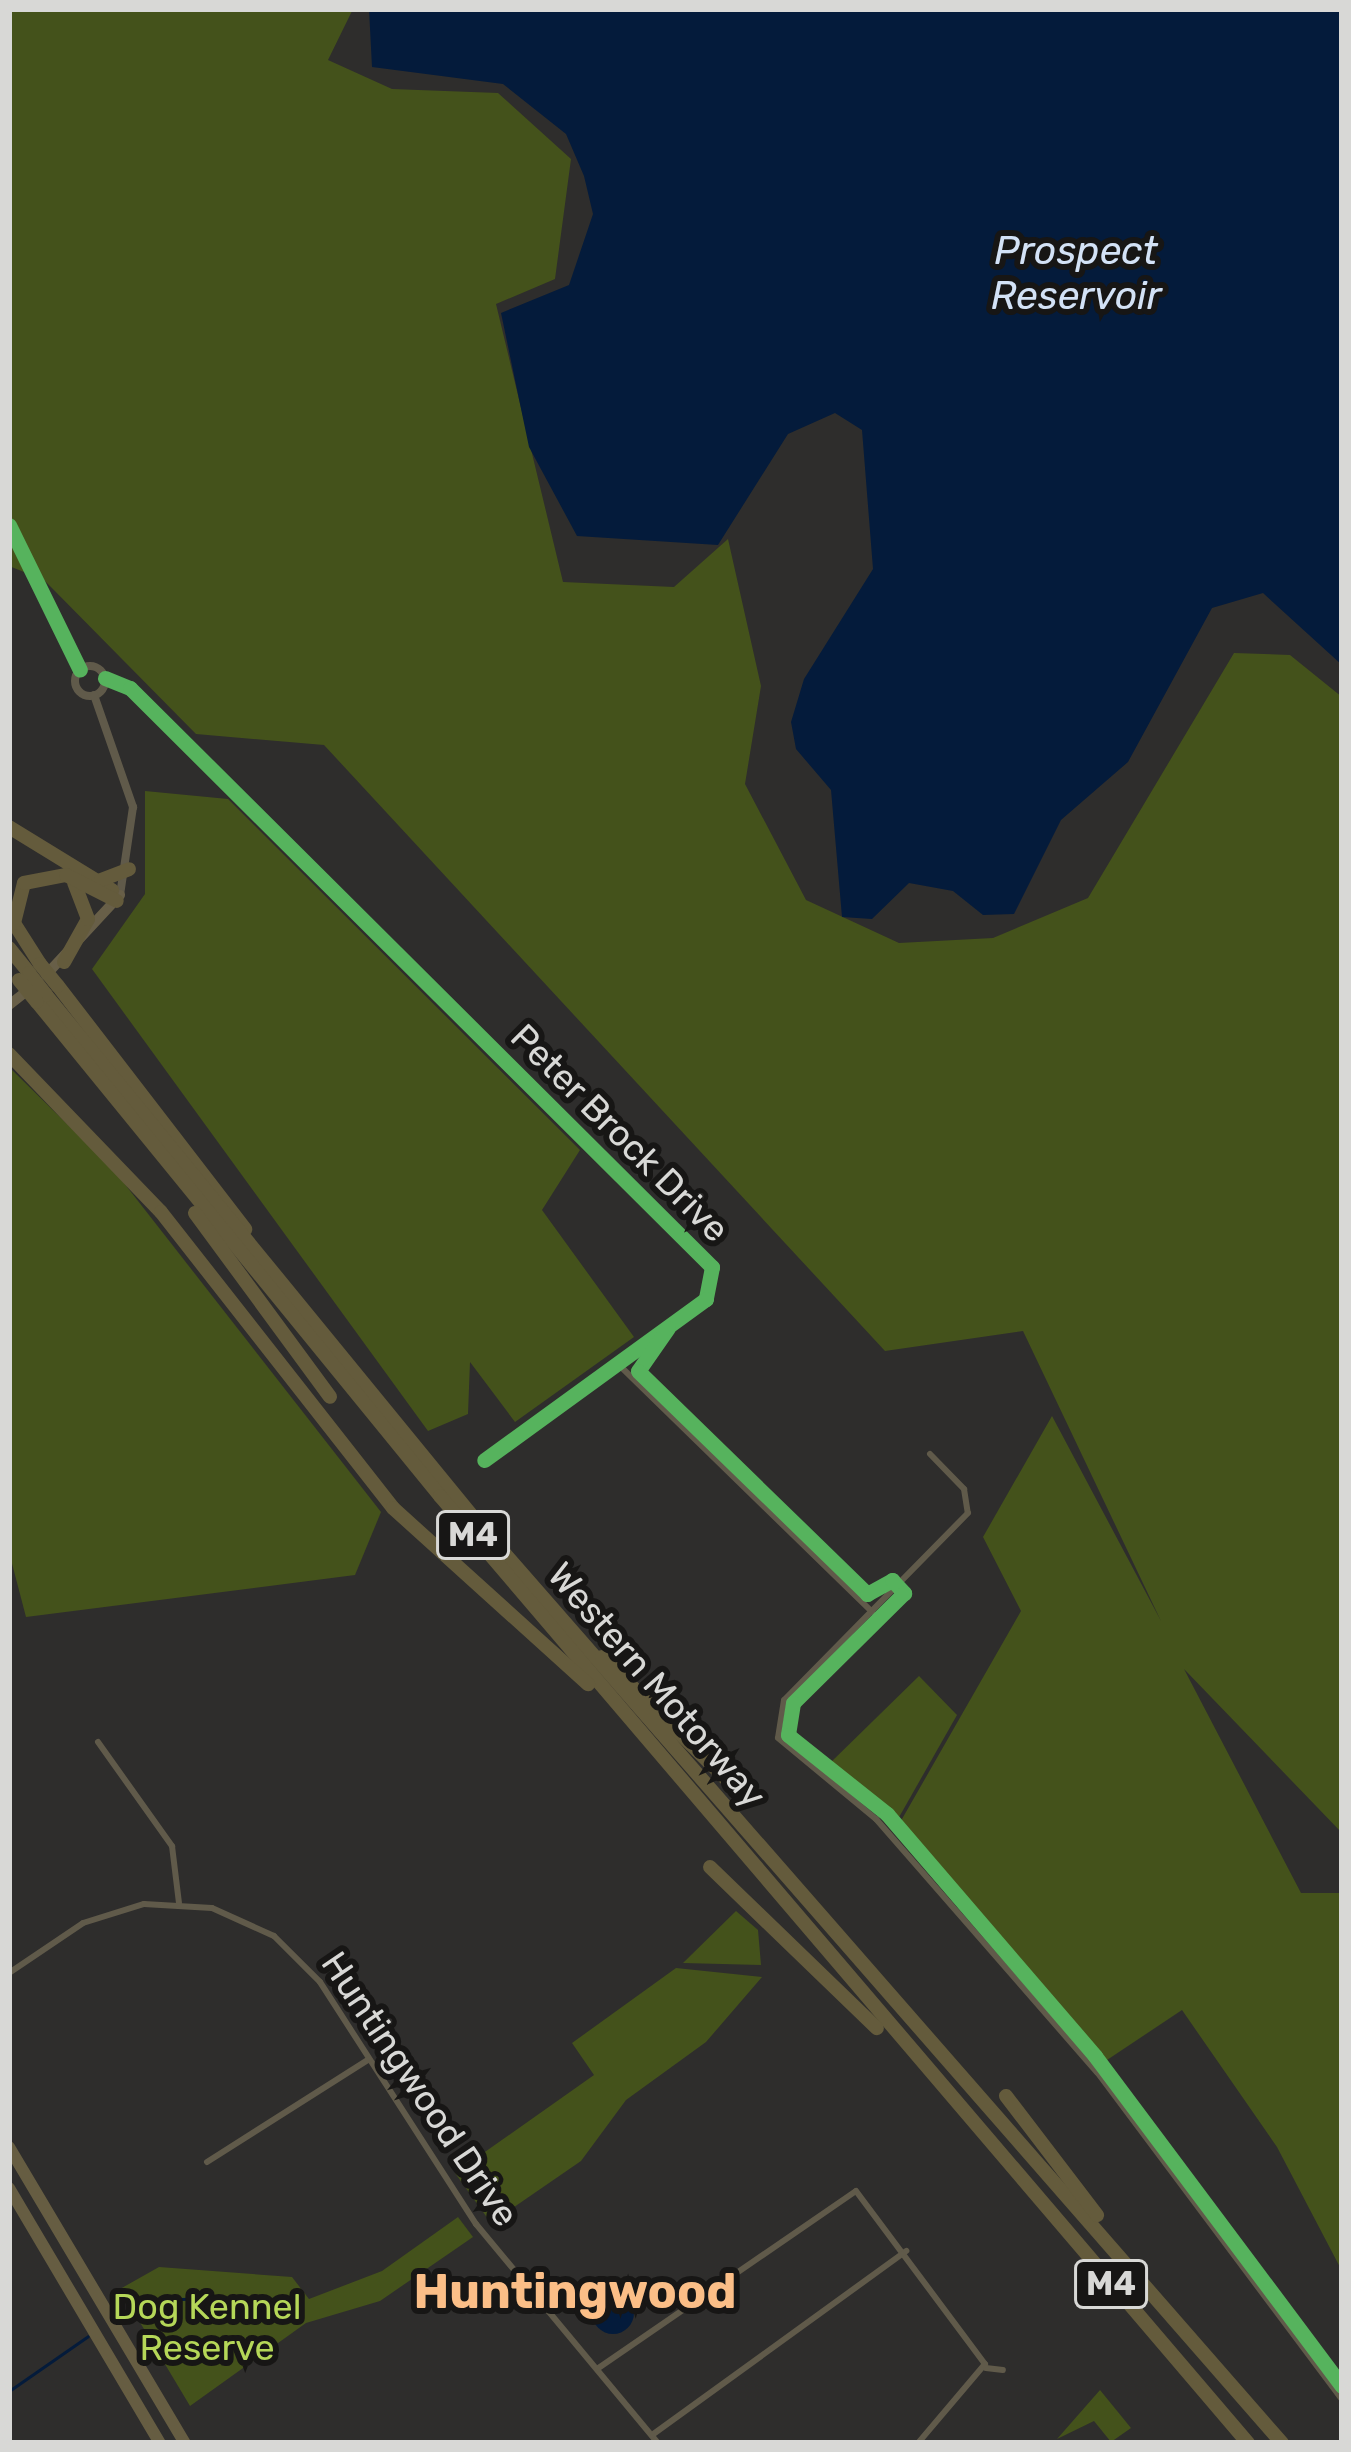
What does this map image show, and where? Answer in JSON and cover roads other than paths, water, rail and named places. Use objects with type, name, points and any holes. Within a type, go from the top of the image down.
[{"type":"highway","points":[[9,826],[96,879],[118,898]]},
{"type":"highway","points":[[96,879],[129,868]]},
{"type":"highway","points":[[54,873],[118,898]]},
{"type":"highway","points":[[54,873],[88,908],[64,962]]},
{"type":"highway","name":"M4","points":[[47,994],[29,972],[13,905],[24,884],[54,873]]},
{"type":"highway","name":"Western Motorway","points":[[9,948],[312,1322],[567,1626],[1282,2443]]},
{"type":"highway","name":"Western Motorway","points":[[9,967],[29,972]]},
{"type":"highway","name":"Western Motorway","points":[[47,994],[106,1088],[916,2061],[1248,2443]]},
{"type":"highway","points":[[13,1059],[172,1226],[393,1508],[505,1600],[665,1762]]},
{"type":"highway","points":[[106,1088],[330,1397]]},
{"type":"highway","points":[[567,1626],[725,1778]]},
{"type":"highway","points":[[710,1868],[916,2061]]},
{"type":"highway","points":[[1006,2096],[1173,2315]]},
{"type":"highway","points":[[9,2147],[185,2443]]},
{"type":"highway","points":[[9,2188],[160,2443]]},
{"type":"main road","points":[[9,1005],[64,962],[118,898]]},
{"type":"street","points":[[9,525],[80,670],[77,688],[94,695],[131,796],[129,868],[118,898]]},
{"type":"street","points":[[80,670],[105,678],[94,695]]},
{"type":"street","name":"Peter Brock Drive","points":[[105,678],[130,688],[712,1267],[710,1295],[484,1460]]},
{"type":"street","points":[[618,1364],[872,1612]]},
{"type":"street","points":[[930,1454],[964,1489],[968,1514],[784,1700],[781,1744],[876,1819],[1097,2072],[1342,2400]]},
{"type":"street","points":[[98,1742],[172,1846],[179,1903]]},
{"type":"street","name":"Huntingwood Drive","points":[[9,1973],[98,1916],[179,1903],[233,1914],[284,1943],[369,2059],[476,2224],[658,2443]]},
{"type":"street","points":[[207,2162],[369,2059]]},
{"type":"street","points":[[597,2369],[849,2193],[869,2200],[986,2368],[1003,2370]]},
{"type":"street","points":[[652,2434],[906,2251]]},
{"type":"street","points":[[918,2443],[986,2368]]},
{"type":"water","name":"Prospect Reservoir","points":[[369,9],[1342,9],[1342,665],[1263,593],[1212,608],[1128,762],[1061,820],[1014,914],[983,915],[953,891],[909,883],[872,919],[842,917],[831,790],[796,749],[791,722],[804,679],[873,569],[862,430],[835,413],[788,434],[718,545],[577,536],[529,447],[501,313],[569,285],[593,214],[584,176],[566,134],[503,84],[372,67]]},
{"type":"water","points":[[613,2292],[628,2298],[634,2313],[628,2328],[613,2334],[598,2328],[592,2313],[598,2298]]},
{"type":"waterway","points":[[154,2300],[188,2299]]},
{"type":"waterway","points":[[118,2319],[139,2308]]},
{"type":"waterway","points":[[9,2391],[88,2336]]},
{"type":"district","name":"Huntingwood","points":[[575,2292]]},
{"type":"park label","name":"Dog Kennel Reserve","points":[[207,2326]]}]
